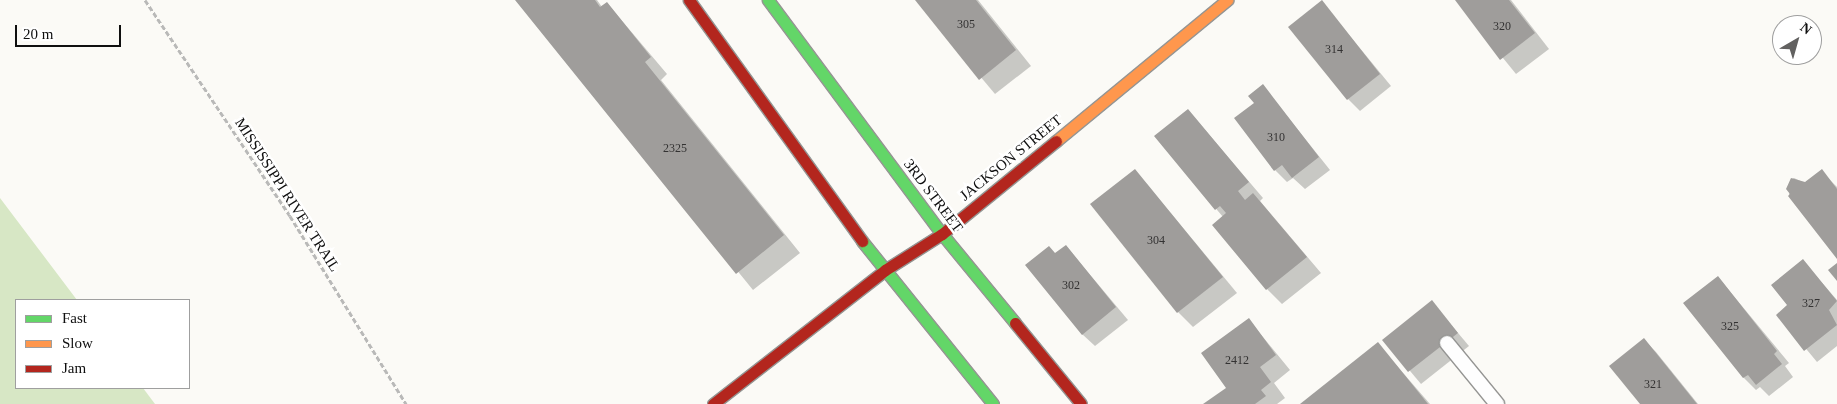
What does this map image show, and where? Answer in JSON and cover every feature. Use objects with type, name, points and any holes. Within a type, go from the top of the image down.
[{"type":"main road","points":[[689,0],[885,270],[993,404]]},
{"type":"main road","name":"3RD STREET","points":[[768,0],[942,234],[1081,404]]},
{"type":"main road","name":"JACKSON STREET","points":[[713,404],[885,270],[942,234],[1227,0]]},
{"type":"lane","points":[[1447,342],[1497,404]]},
{"type":"path","name":"MISSISSIPPI RIVER TRAIL","points":[[145,0],[290,216],[406,404]]},
{"type":"green space","points":[[0,198],[76,299],[15,299],[15,389],[144,389],[155,404],[0,404]]},
{"type":"building","points":[[515,0],[595,0],[600,7],[607,2],[651,57],[645,62],[784,235],[736,274]]},
{"type":"building","points":[[915,0],[976,0],[1016,50],[979,80]]},
{"type":"building","points":[[1322,0],[1380,74],[1347,100],[1288,27]]},
{"type":"building","points":[[1455,0],[1509,0],[1535,33],[1500,60]]},
{"type":"building","points":[[1263,84],[1319,157],[1292,178],[1282,165],[1274,171],[1234,118],[1254,103],[1248,96]]},
{"type":"building","points":[[1188,109],[1249,182],[1238,191],[1245,200],[1253,193],[1307,257],[1266,290],[1212,225],[1226,213],[1220,206],[1215,210],[1154,136]]},
{"type":"building","points":[[1135,169],[1223,277],[1177,313],[1090,204]]},
{"type":"building","points":[[1822,169],[1837,189],[1837,259],[1788,196],[1790,194],[1786,189],[1791,178],[1805,182]]},
{"type":"building","points":[[1066,245],[1116,307],[1082,335],[1025,265],[1049,246],[1055,253]]},
{"type":"building","points":[[1803,259],[1837,301],[1829,310],[1837,325],[1804,351],[1776,315],[1787,305],[1771,285]]},
{"type":"building","points":[[1837,263],[1837,281],[1828,270]]},
{"type":"building","points":[[1718,276],[1777,351],[1774,354],[1782,364],[1756,385],[1748,375],[1743,378],[1683,303]]},
{"type":"building","points":[[1432,300],[1458,333],[1408,372],[1382,340]]},
{"type":"building","points":[[1249,318],[1276,355],[1260,367],[1271,382],[1261,390],[1266,396],[1255,404],[1203,404],[1226,388],[1201,353]]},
{"type":"building","points":[[1644,338],[1697,404],[1640,404],[1609,366]]},
{"type":"building","points":[[1378,342],[1428,404],[1300,404]]},
{"type":"traffic: fast","points":[[768,0],[942,234],[1015,323]]},
{"type":"traffic: fast","points":[[862,241],[993,404]]},
{"type":"traffic: slow","points":[[1056,141],[1227,0]]},
{"type":"traffic: jam","points":[[689,0],[862,241]]},
{"type":"traffic: jam","points":[[713,404],[885,270],[942,234],[1056,141]]},
{"type":"traffic: jam","points":[[1015,323],[1081,404]]}]
